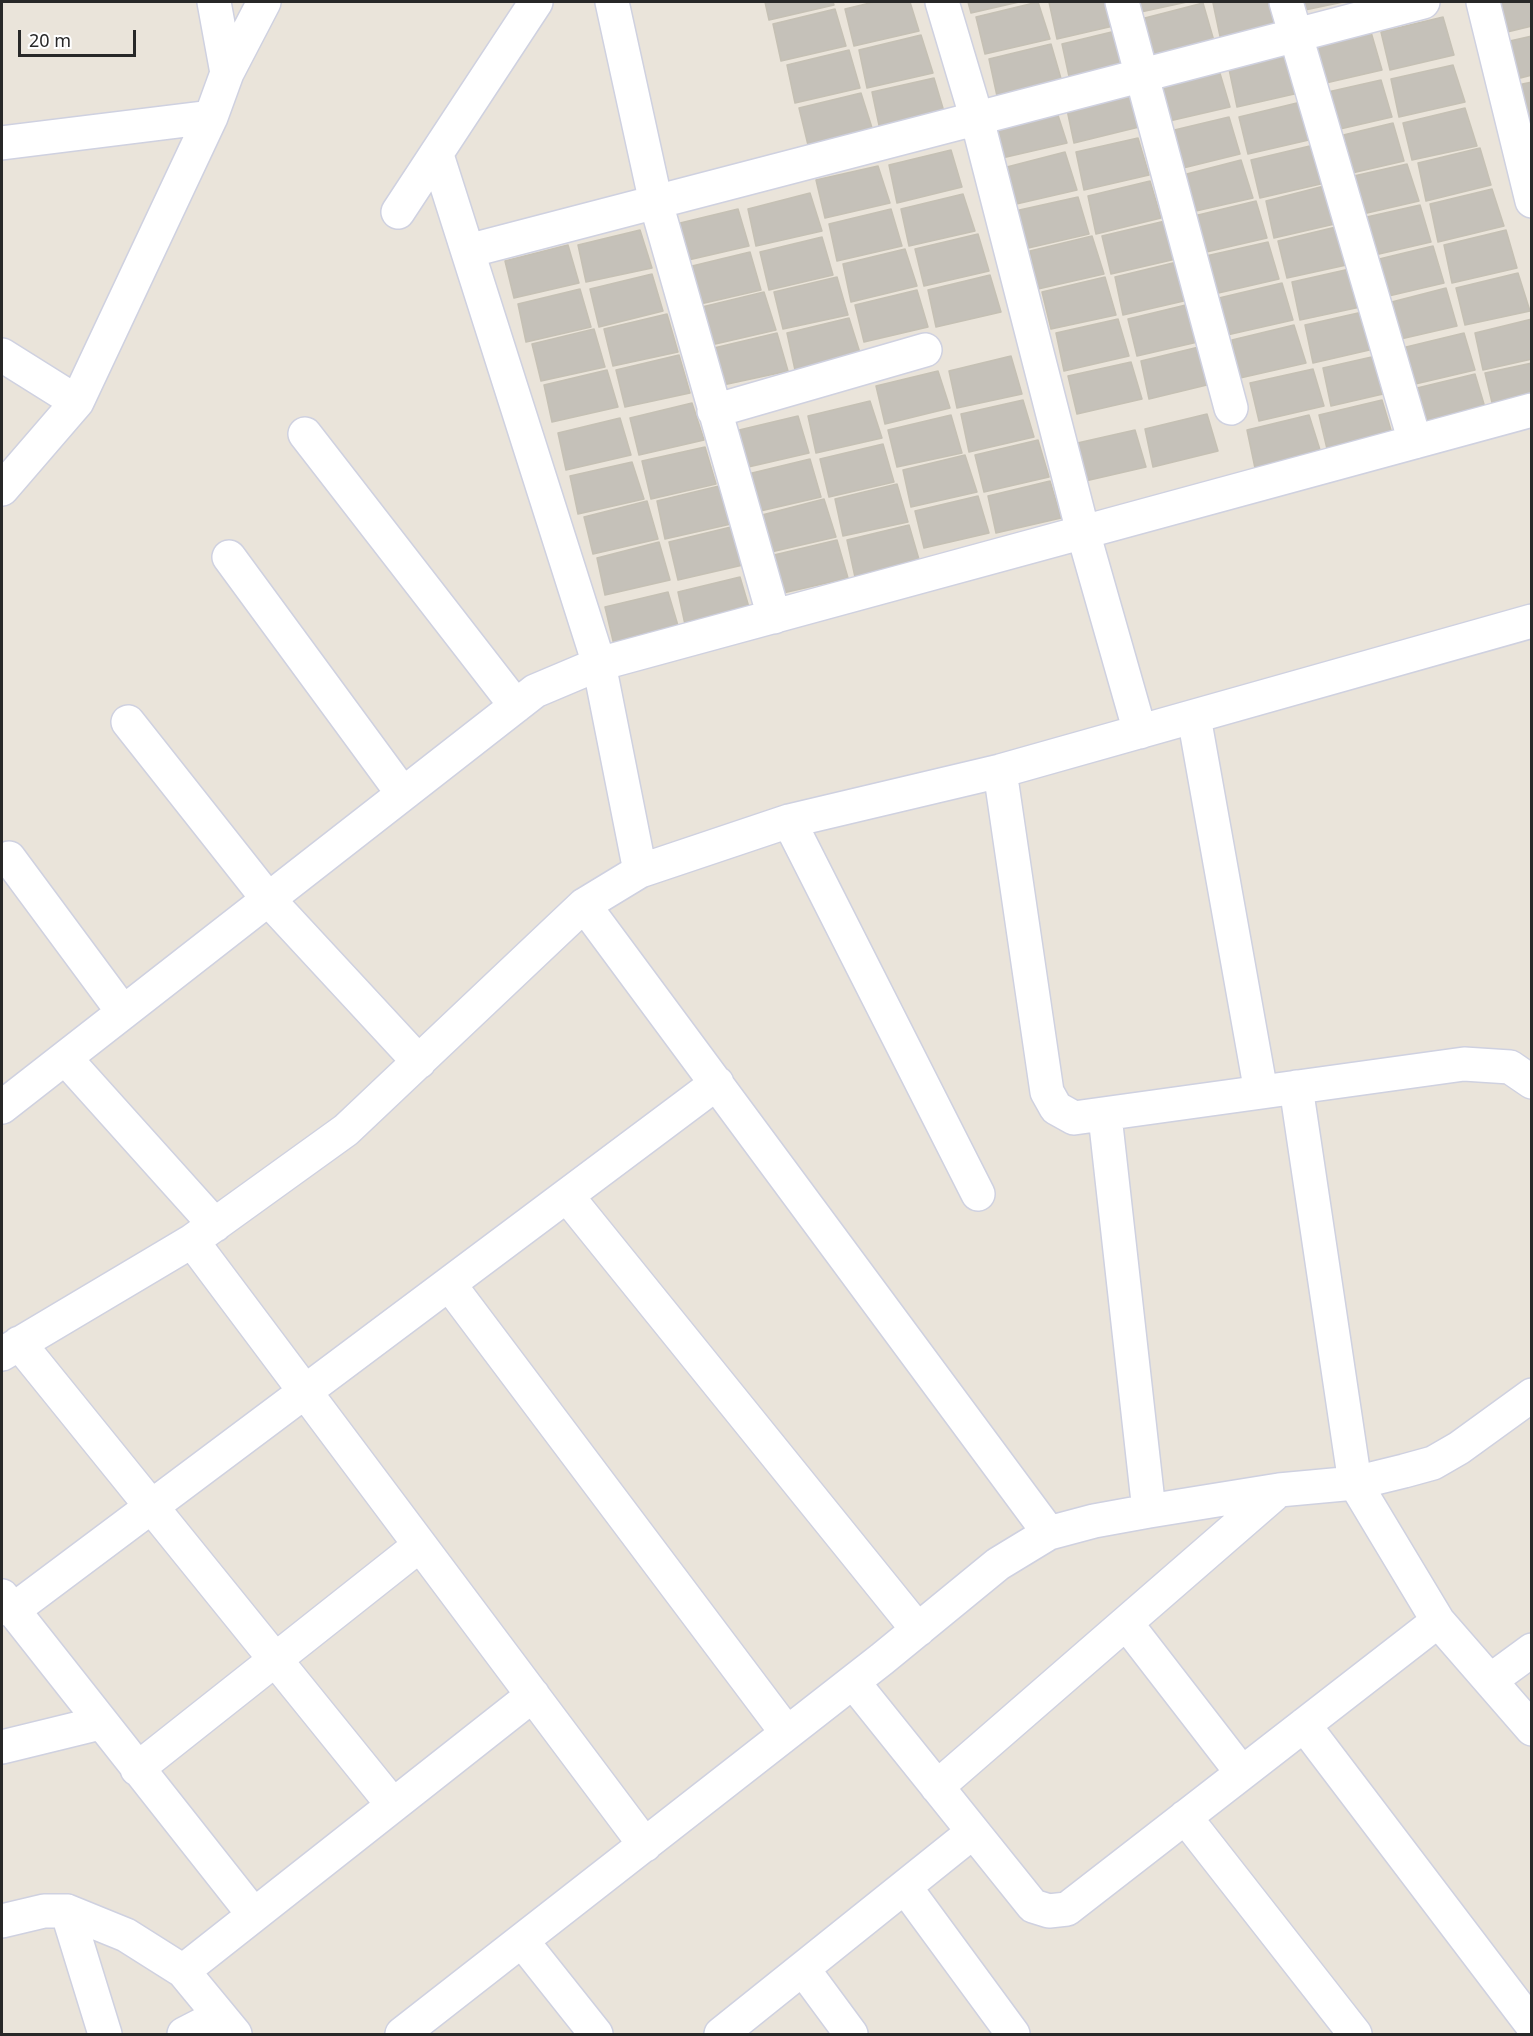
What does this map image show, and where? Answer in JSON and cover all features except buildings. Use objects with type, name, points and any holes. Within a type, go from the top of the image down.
[{"type":"street","points":[[214,2],[227,73]]},
{"type":"street","points":[[2,489],[77,402],[211,117],[227,73],[264,2]]},
{"type":"street","points":[[398,213],[536,2]]},
{"type":"street","points":[[612,2],[656,203],[774,617]]},
{"type":"street","points":[[942,2],[976,119],[1083,532],[1140,732]]},
{"type":"street","points":[[1122,2],[1231,408]]},
{"type":"street","points":[[1286,2],[1415,442]]},
{"type":"street","points":[[468,251],[1423,2]]},
{"type":"street","points":[[1483,2],[1532,201]]},
{"type":"street","points":[[2,143],[211,117]]},
{"type":"street","points":[[437,155],[599,664],[640,871]]},
{"type":"street","points":[[714,411],[925,350]]},
{"type":"street","points":[[2,355],[77,402]]},
{"type":"street","points":[[2,1106],[535,691],[599,664],[1532,410]]},
{"type":"street","points":[[305,434],[516,706]]},
{"type":"street","points":[[229,557],[403,794]]},
{"type":"street","points":[[393,1805],[152,1506],[10,1348],[204,1233],[346,1130],[584,905],[640,871],[789,821],[1000,771],[1530,627]]},
{"type":"street","points":[[1194,717],[1261,1092]]},
{"type":"street","points":[[128,722],[267,899],[418,1062]]},
{"type":"street","points":[[1000,771],[1047,1092],[1056,1108],[1074,1118],[1105,1116],[1464,1064],[1510,1067],[1532,1082]]},
{"type":"street","points":[[789,821],[978,1194]]},
{"type":"street","points":[[9,858],[123,1012]]},
{"type":"street","points":[[584,905],[1049,1533]]},
{"type":"street","points":[[65,1058],[204,1233],[305,1392],[645,1845]]},
{"type":"street","points":[[254,1915],[7,1603],[152,1506],[717,1083]]},
{"type":"street","points":[[1296,1087],[1355,1483],[1438,1621],[1532,1729]]},
{"type":"street","points":[[1105,1116],[1149,1511]]},
{"type":"street","points":[[567,1196],[918,1630]]},
{"type":"street","points":[[449,1284],[787,1733]]},
{"type":"street","points":[[402,2034],[853,1682],[998,1564],[1049,1533],[1094,1521],[1149,1511],[1279,1491],[1355,1483],[1433,1463],[1532,1395]]},
{"type":"street","points":[[937,1787],[1279,1491]]},
{"type":"street","points":[[137,1769],[420,1545]]},
{"type":"street","points":[[853,1682],[1033,1906],[1049,1911],[1066,1909],[1438,1621]]},
{"type":"street","points":[[1126,1623],[1242,1773]]},
{"type":"street","points":[[1491,1680],[1532,1650]]},
{"type":"street","points":[[183,1971],[533,1695]]},
{"type":"street","points":[[2,1747],[100,1723]]},
{"type":"street","points":[[1304,1725],[1532,2025]]},
{"type":"street","points":[[1185,1817],[1355,2034]]},
{"type":"street","points":[[721,2034],[974,1832]]},
{"type":"street","points":[[905,1887],[1013,2034]]},
{"type":"street","points":[[2,1921],[44,1911],[66,1911],[126,1935],[183,1971],[227,2025],[184,2034]]},
{"type":"street","points":[[66,1911],[105,2034]]},
{"type":"street","points":[[522,1941],[596,2034]]},
{"type":"street","points":[[803,1969],[851,2034]]}]
